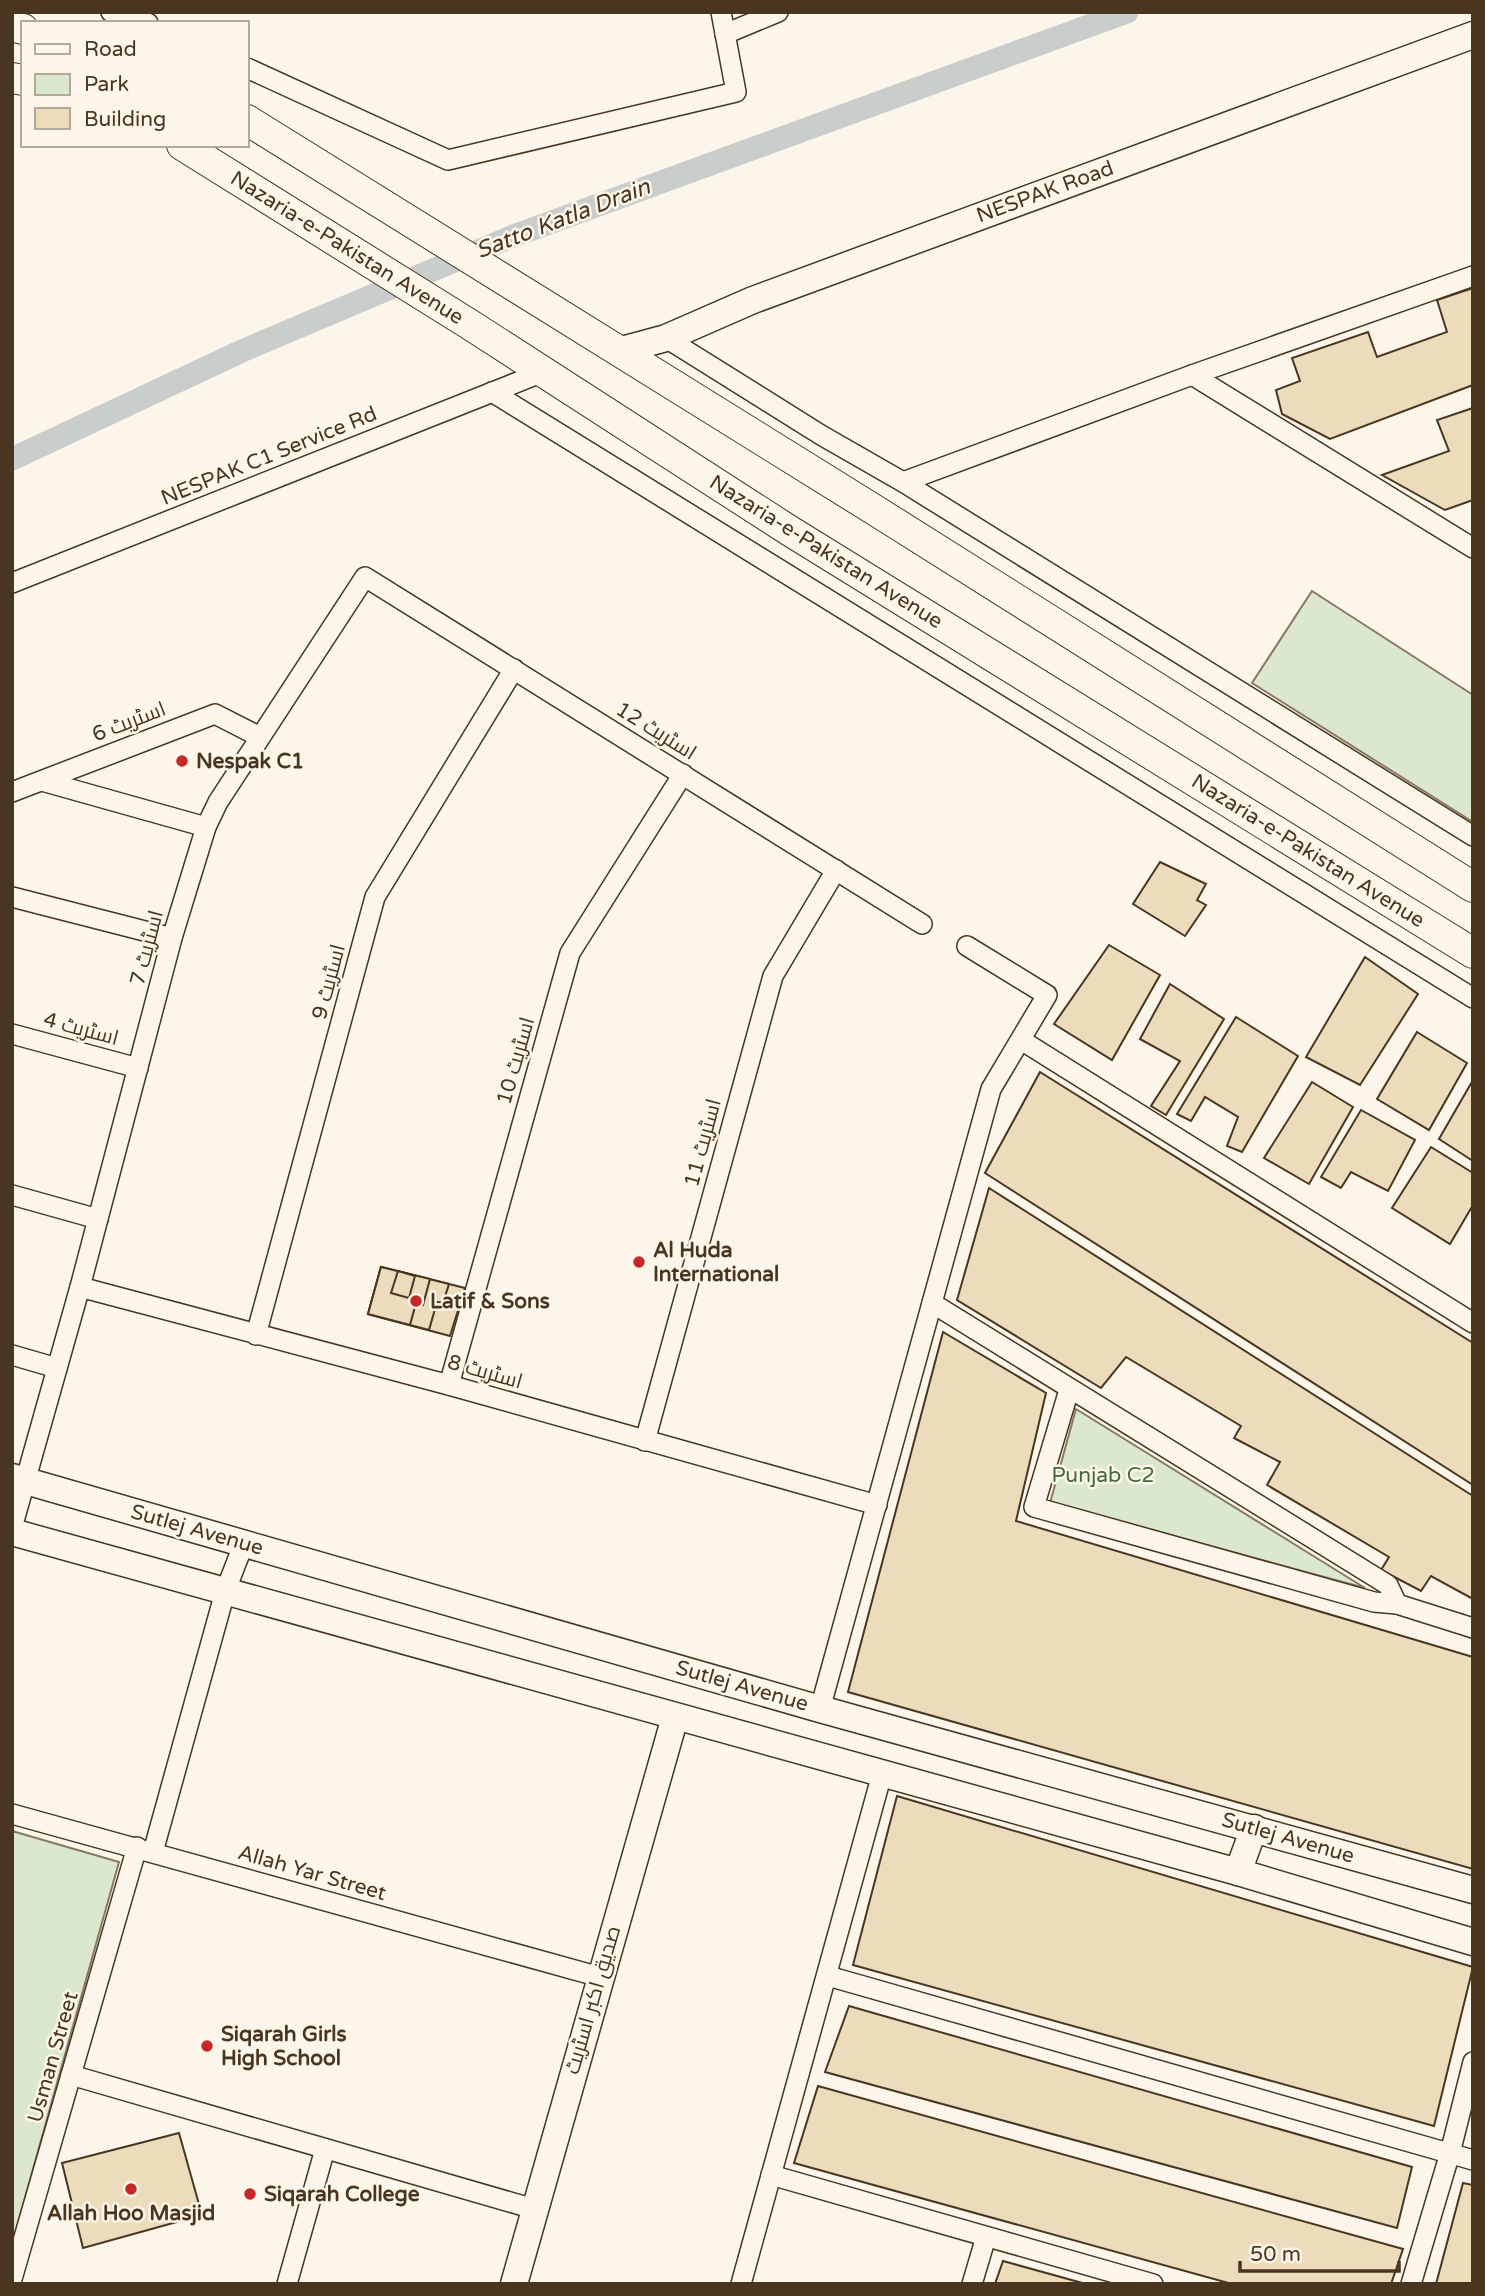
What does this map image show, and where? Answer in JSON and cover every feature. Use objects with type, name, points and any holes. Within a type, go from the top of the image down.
[{"type":"main road","points":[[248,121],[1473,887]]},
{"type":"main road","name":"Nazaria-e-Pakistan Avenue","points":[[185,147],[337,240],[790,531],[1473,953]]},
{"type":"street","points":[[111,12],[144,21]]},
{"type":"street","points":[[248,68],[448,160],[736,92],[721,12]]},
{"type":"street","points":[[725,34],[778,12]]},
{"type":"street","name":"NESPAK Road","points":[[618,351],[666,338],[753,300],[1473,35]]},
{"type":"street","points":[[903,482],[1192,375],[1473,276]]},
{"type":"street","points":[[666,338],[1473,836]]},
{"type":"street","name":"NESPAK C1 Service Rd","points":[[12,583],[543,372]]},
{"type":"street","points":[[1192,375],[1464,534],[1473,548]]},
{"type":"street","points":[[492,392],[1473,998]]},
{"type":"street","name":"اسٹریٹ 12","points":[[365,577],[922,924]]},
{"type":"street","name":"اسٹریٹ 7","points":[[12,1530],[19,1479],[57,1368],[172,938],[206,827],[218,802],[365,577]]},
{"type":"street","name":"اسٹریٹ 9","points":[[256,1335],[375,897],[514,669]]},
{"type":"street","name":"اسٹریٹ 6","points":[[12,792],[215,713],[260,737]]},
{"type":"street","name":"اسٹریٹ 10","points":[[449,1385],[570,953],[683,774]]},
{"type":"street","points":[[41,781],[206,827]]},
{"type":"street","name":"اسٹریٹ 11","points":[[645,1441],[773,976],[836,870]]},
{"type":"street","points":[[12,897],[172,938]]},
{"type":"street","points":[[820,1709],[991,1089],[1047,995],[967,946]]},
{"type":"street","name":"اسٹریٹ 4","points":[[12,1034],[138,1068]]},
{"type":"street","points":[[1021,1040],[1473,1323]]},
{"type":"street","points":[[12,1195],[98,1219]]},
{"type":"street","name":"اسٹریٹ 8","points":[[80,1287],[449,1385],[877,1505]]},
{"type":"street","points":[[932,1303],[1388,1585],[1397,1604]]},
{"type":"street","points":[[12,1355],[57,1368]]},
{"type":"street","points":[[1069,1390],[1034,1507],[1374,1602],[1397,1604],[1473,1628]]},
{"type":"street","name":"Sutlej Avenue","points":[[19,1479],[820,1709],[1473,1890]]},
{"type":"street","points":[[12,1530],[225,1592],[1238,1872],[1473,1942]]},
{"type":"street","name":"Usman Street","points":[[12,2279],[71,2075],[145,1850],[225,1592],[244,1543]]},
{"type":"street","name":"صدیق اکبر اسٹریٹ","points":[[514,2284],[675,1717]]},
{"type":"street","points":[[741,2284],[882,1774]]},
{"type":"street","name":"Allah Yar Street","points":[[12,1814],[600,1977]]},
{"type":"street","points":[[1238,1872],[1254,1828]]},
{"type":"street","points":[[828,1976],[1473,2160]]},
{"type":"street","points":[[1411,2284],[1450,2153],[1473,2062]]},
{"type":"street","points":[[71,2075],[534,2209]]},
{"type":"street","points":[[288,2284],[325,2149]]},
{"type":"street","points":[[771,2175],[1153,2284]]},
{"type":"street","points":[[972,2284],[986,2237]]},
{"type":"green space","points":[[1312,591],[1473,695],[1473,822],[1252,683]]},
{"type":"green space","name":"Punjab C2","points":[[1076,1409],[1365,1588],[1050,1503]]},
{"type":"green space","points":[[12,1831],[119,1862],[12,2244]]},
{"type":"building","points":[[1473,288],[1473,385],[1330,439],[1282,414],[1276,390],[1300,381],[1292,358],[1368,332],[1377,357],[1447,332],[1437,300]]},
{"type":"building","points":[[1473,408],[1473,500],[1445,510],[1382,475],[1449,451],[1437,420]]},
{"type":"building","points":[[1160,862],[1206,884],[1197,900],[1206,905],[1185,936],[1133,904]]},
{"type":"building","points":[[1109,945],[1160,975],[1112,1060],[1054,1024]]},
{"type":"building","points":[[1365,957],[1418,994],[1360,1085],[1306,1057]]},
{"type":"building","points":[[1170,984],[1224,1019],[1166,1115],[1151,1106],[1180,1061],[1140,1039]]},
{"type":"building","points":[[1236,1017],[1298,1056],[1242,1152],[1227,1146],[1238,1117],[1205,1097],[1191,1121],[1177,1114]]},
{"type":"building","points":[[1417,1032],[1467,1063],[1429,1130],[1377,1099]]},
{"type":"building","points":[[1040,1072],[1473,1343],[1473,1485],[985,1173]]},
{"type":"building","points":[[1473,1080],[1473,1161],[1439,1139]]},
{"type":"building","points":[[1312,1082],[1353,1107],[1309,1184],[1264,1158]]},
{"type":"building","points":[[1361,1110],[1415,1140],[1388,1191],[1351,1172],[1341,1188],[1321,1177]]},
{"type":"building","points":[[1431,1147],[1473,1173],[1473,1205],[1450,1244],[1392,1208]]},
{"type":"building","points":[[989,1188],[1473,1496],[1473,1599],[1431,1576],[1421,1591],[1381,1570],[1389,1557],[1267,1485],[1280,1462],[1234,1438],[1241,1426],[1126,1357],[1101,1388],[957,1300]]},
{"type":"building","name":"Latif & Sons","points":[[381,1267],[465,1288],[450,1336],[368,1314]]},
{"type":"building","name":"Latif & Sons","points":[[381,1267],[449,1284],[443,1303],[437,1302],[429,1330],[368,1314]]},
{"type":"building","points":[[381,1267],[430,1279],[423,1305],[416,1303],[410,1325],[368,1314]]},
{"type":"building","points":[[398,1271],[415,1276],[409,1298],[391,1293]]},
{"type":"building","points":[[943,1332],[1046,1393],[1016,1521],[1473,1657],[1473,1869],[848,1692]]},
{"type":"building","points":[[897,1796],[1473,1967],[1434,2126],[853,1965]]},
{"type":"building","points":[[849,2006],[1412,2167],[1397,2228],[825,2072]]},
{"type":"building","points":[[818,2086],[1403,2249],[1391,2284],[1232,2284],[794,2163]]},
{"type":"building","name":"Allah Hoo Masjid","points":[[179,2133],[202,2215],[83,2248],[62,2163]]},
{"type":"building","points":[[1463,2183],[1473,2185],[1473,2284],[1436,2284]]},
{"type":"building","points":[[1003,2261],[1086,2284],[995,2284]]},
{"type":"waterway","name":"Satto Katla Drain","points":[[12,459],[244,350],[511,237],[1127,12]]},
{"type":"place","name":"Nespak C1","points":[[182,761]]},
{"type":"place","name":"Al Huda International","points":[[639,1262]]},
{"type":"place","name":"Latif & Sons","points":[[416,1301]]},
{"type":"place","name":"Siqarah Girls High School","points":[[207,2046]]},
{"type":"place","name":"Allah Hoo Masjid","points":[[131,2189]]},
{"type":"place","name":"Siqarah College","points":[[250,2194]]}]
